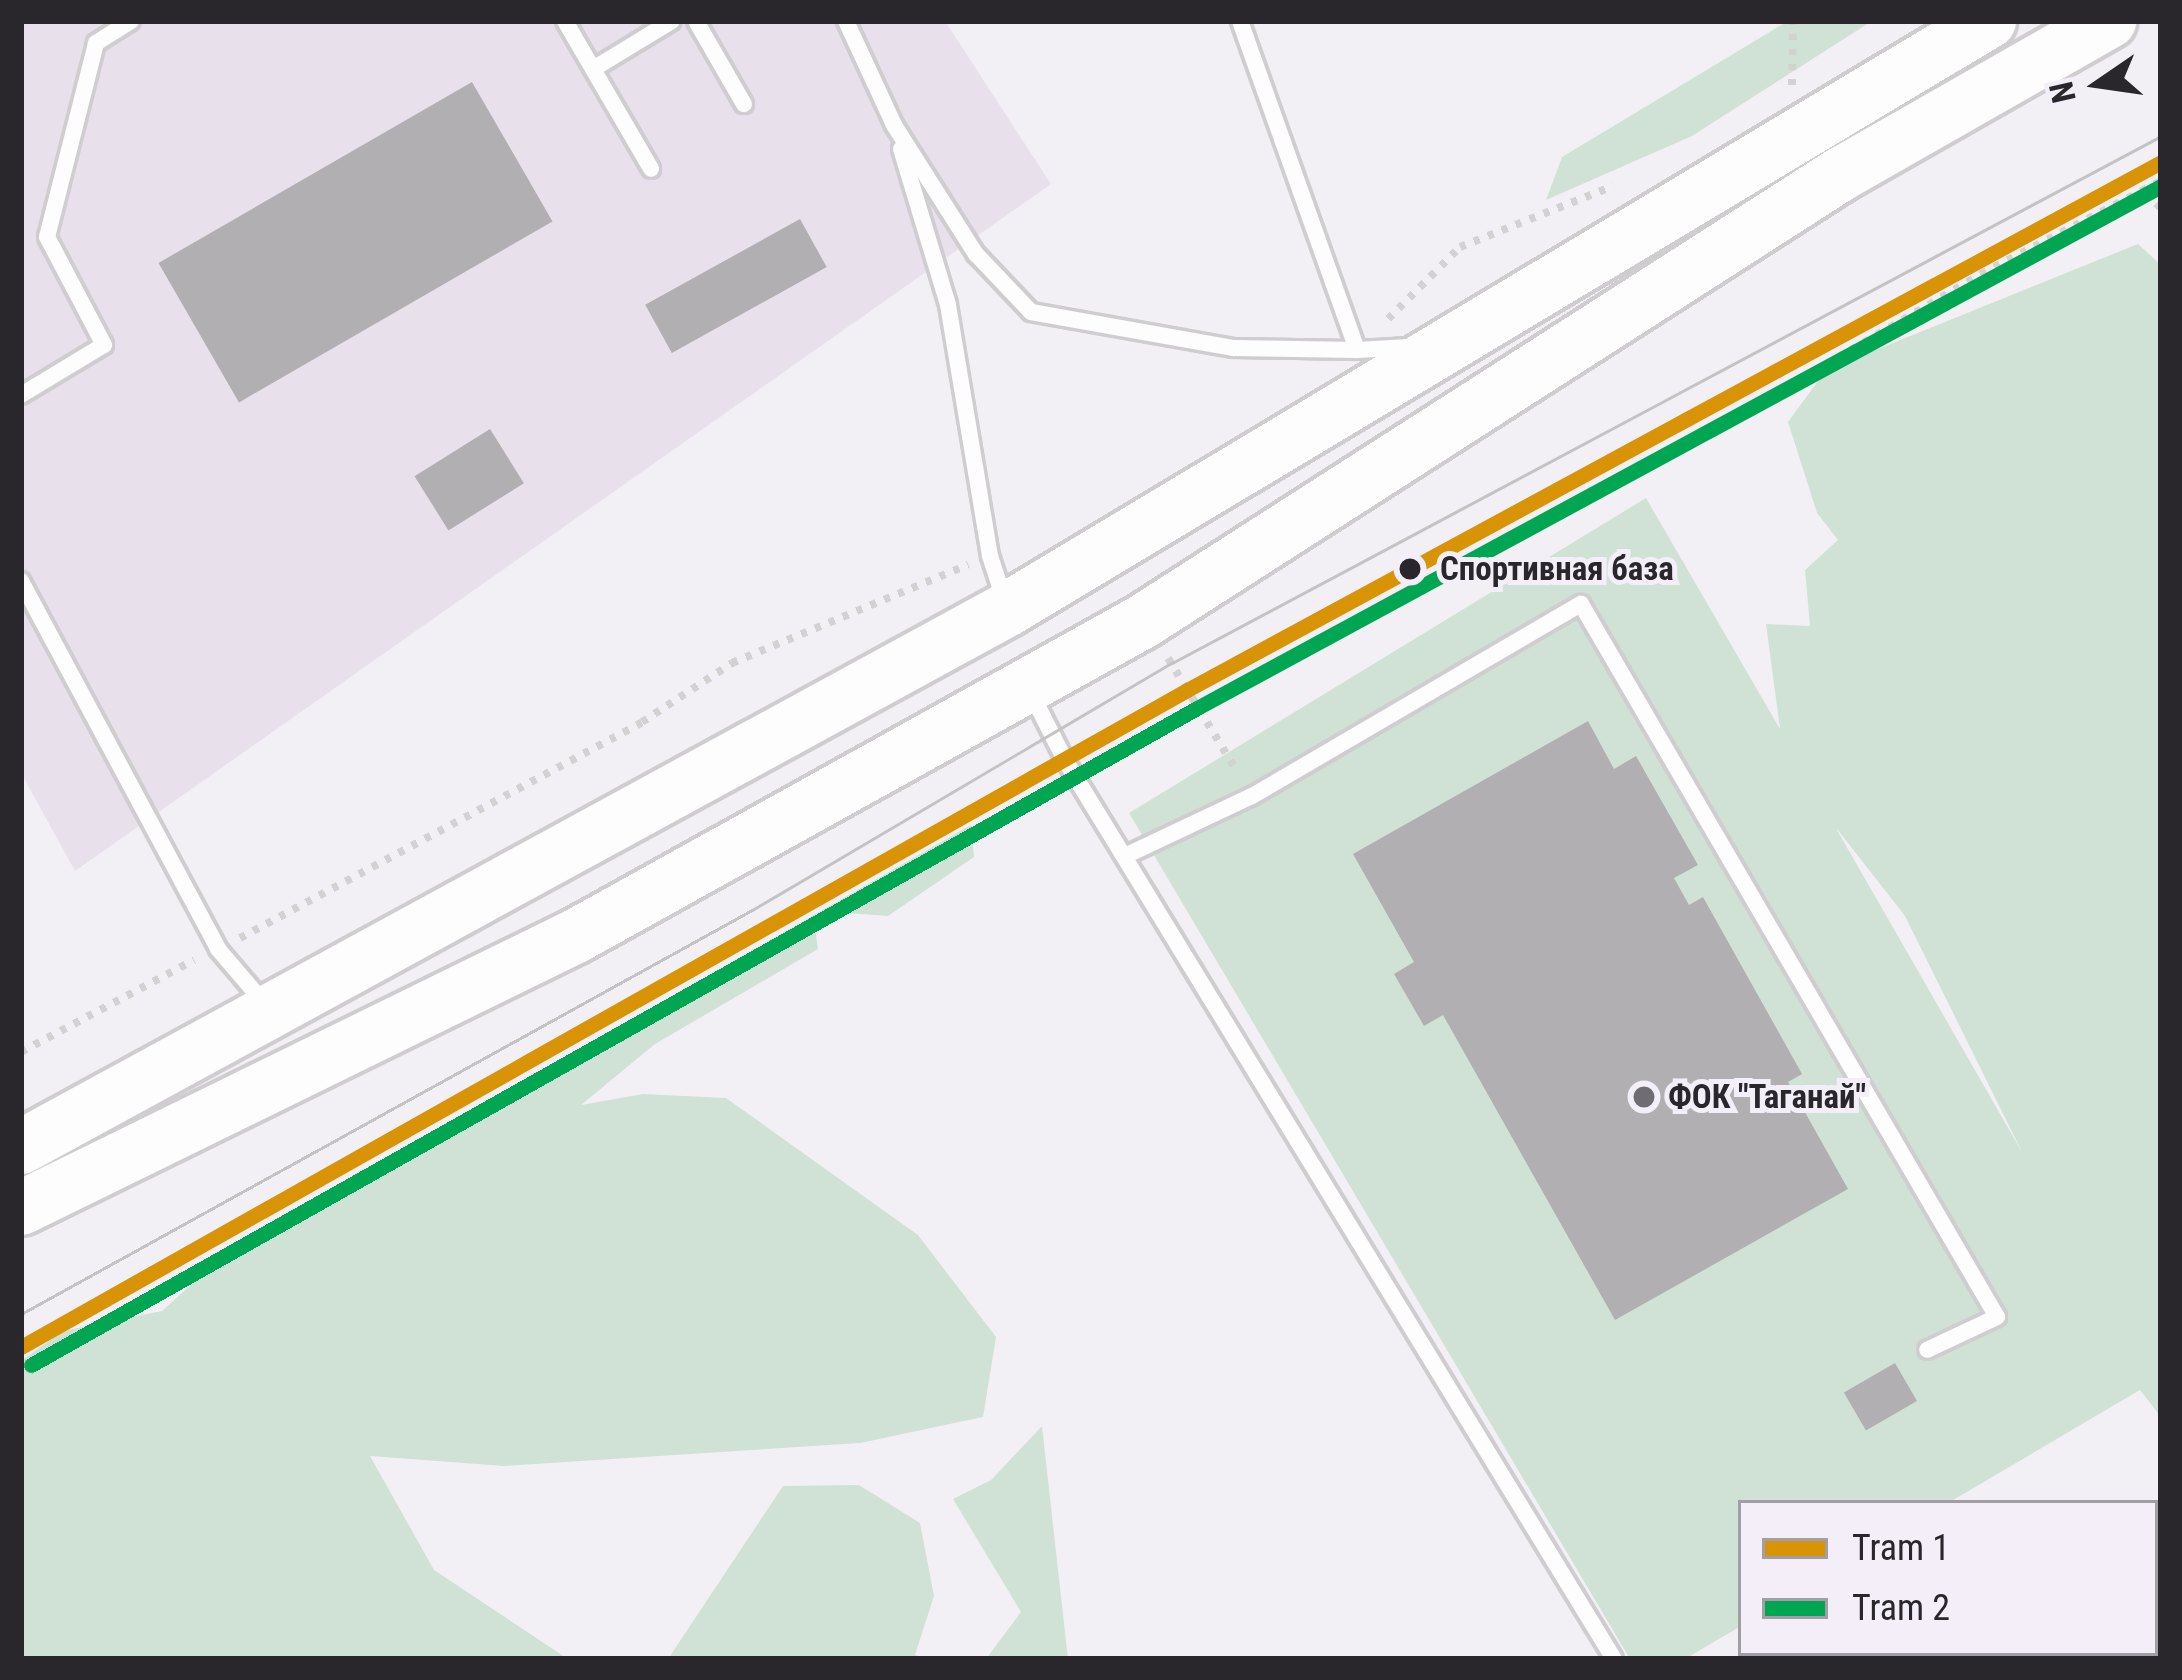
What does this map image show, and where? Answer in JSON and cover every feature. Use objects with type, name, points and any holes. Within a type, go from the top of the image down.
[{"type":"main road","points":[[21,1147],[1008,609],[1102,546],[1457,343],[1989,21]]},
{"type":"main road","points":[[21,1208],[576,936],[1028,687],[1142,622],[1840,174],[2109,21]]},
{"type":"main road","points":[[1008,609],[1028,687]]},
{"type":"lane","points":[[21,395],[104,345],[46,237],[96,44],[131,21]]},
{"type":"lane","points":[[565,21],[652,169]]},
{"type":"lane","points":[[593,69],[673,21]]},
{"type":"lane","points":[[696,21],[744,104]]},
{"type":"lane","points":[[846,21],[894,125],[976,254],[1031,312],[1234,348],[1357,350],[1457,343]]},
{"type":"lane","points":[[1240,21],[1357,350]]},
{"type":"lane","points":[[894,125],[948,305],[990,556],[1008,609]]},
{"type":"lane","points":[[21,581],[218,950],[273,1013]]},
{"type":"lane","points":[[1126,855],[1252,796],[1581,604],[1997,1317],[1927,1350]]},
{"type":"lane","points":[[1028,687],[1615,1659]]},
{"type":"path","points":[[1792,95],[1793,21]]},
{"type":"path","points":[[1734,418],[1981,274],[2161,181]]},
{"type":"path","points":[[2145,193],[2161,208]]},
{"type":"path","points":[[1357,350],[1460,248]]},
{"type":"path","points":[[21,1052],[115,996],[218,950],[642,722],[732,663],[990,556]]},
{"type":"shaded area","points":[[21,21],[945,21],[1051,184],[75,871],[21,773]]},
{"type":"green space","points":[[1788,21],[1872,21],[1692,136],[1546,200],[1562,157]]},
{"type":"green space","name":"ФОК \"Таганай\"","points":[[2138,244],[2161,265],[2161,1417],[2140,1390],[1953,1500],[1738,1500],[1738,1628],[1685,1659],[1630,1659],[1129,813],[1646,498],[1780,729],[1766,624],[1810,626],[1805,570],[1838,540],[1817,513],[1788,422],[1826,370]],"holes":[[[1837,829],[1905,916],[2022,1152]]]},
{"type":"green space","points":[[971,825],[974,857],[888,916],[846,913],[815,928],[818,949],[655,1044],[581,1105],[643,1094],[726,1098],[918,1235],[996,1337],[983,1417],[860,1443],[504,1466],[370,1456],[434,1570],[568,1659],[21,1659],[21,1361],[63,1331],[162,1311],[234,1246]]},
{"type":"green space","points":[[1042,1426],[1068,1659],[986,1659],[1021,1612],[953,1499],[991,1480]]},
{"type":"green space","points":[[859,1485],[920,1523],[934,1596],[915,1655],[925,1659],[668,1659],[783,1486]]},
{"type":"building","points":[[472,82],[552,221],[239,402],[158,263]]},
{"type":"building","points":[[800,219],[827,267],[672,353],[645,305]]},
{"type":"building","points":[[490,429],[524,483],[448,530],[415,476]]},
{"type":"building","name":"ФОК \"Таганай\"","points":[[1588,721],[1614,769],[1636,756],[1698,865],[1674,878],[1689,905],[1703,897],[1802,1074],[1788,1082],[1848,1189],[1615,1320],[1443,1015],[1424,1026],[1394,974],[1414,962],[1353,854]]},
{"type":"building","points":[[1895,1363],[1917,1401],[1866,1431],[1844,1392]]},
{"type":"tram line","points":[[21,1314],[752,910],[1172,663],[2161,136]]},
{"type":"tram line","name":"1","points":[[21,1347],[1187,690],[2161,162]]},
{"type":"tram line","name":"2","points":[[31,1365],[1197,708],[2161,186]]},
{"type":"place","name":"Спортивная база","points":[[1410,569]]},
{"type":"place","name":"ФОК \"Таганай\"","points":[[1644,1097]]}]
